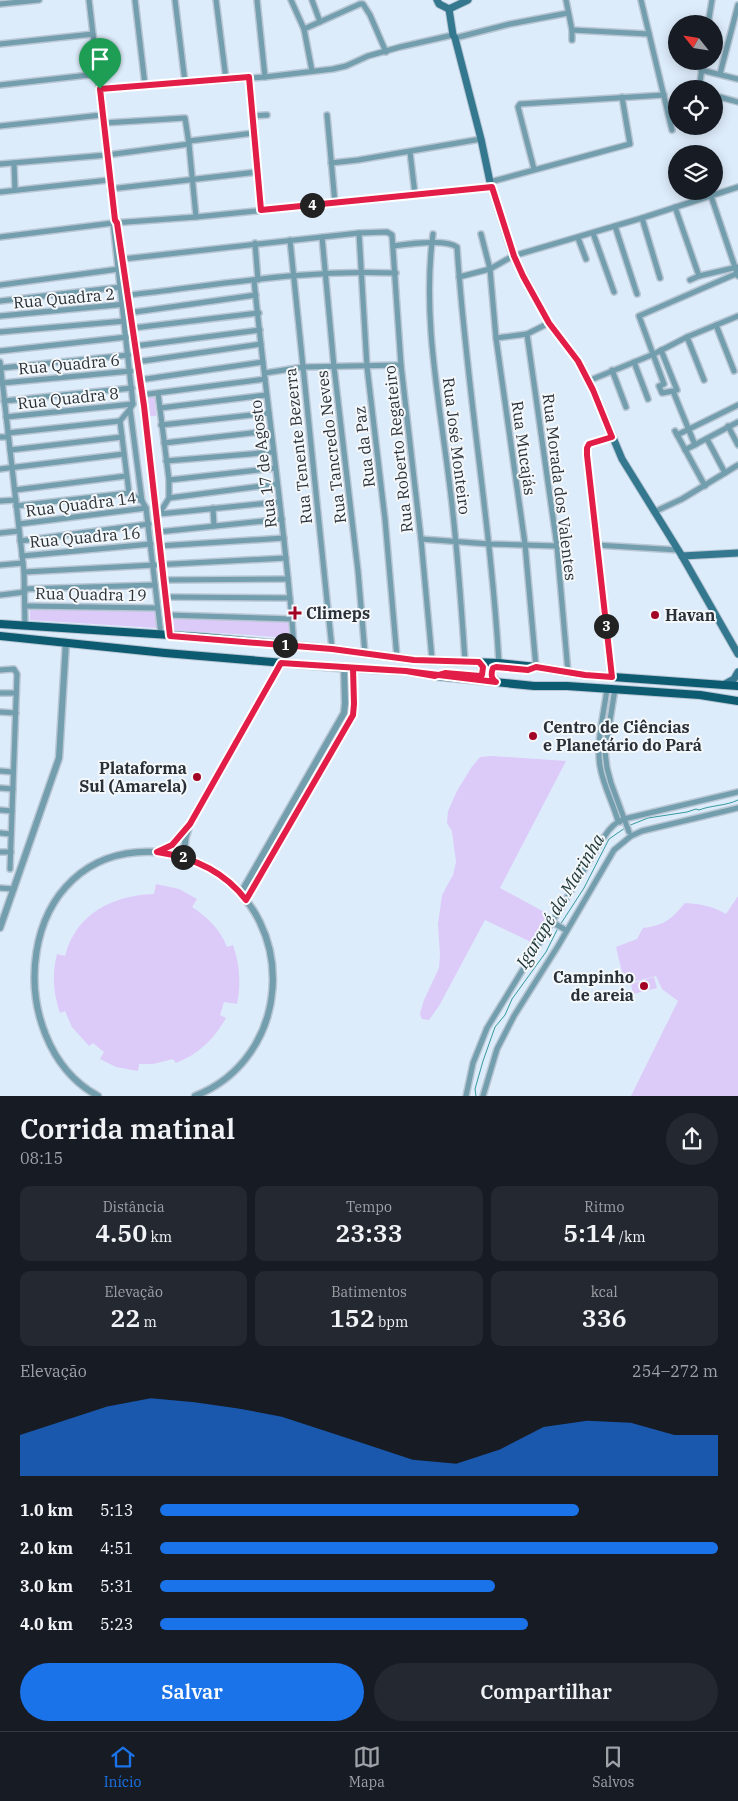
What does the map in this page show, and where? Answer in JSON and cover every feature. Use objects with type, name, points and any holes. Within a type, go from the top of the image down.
[{"type":"main road","points":[[436,0],[439,4],[449,9]]},
{"type":"main road","points":[[449,9],[468,0]]},
{"type":"main road","points":[[449,9],[491,184],[514,256],[549,323],[578,361],[593,390],[622,459],[680,553],[738,654]]},
{"type":"main road","points":[[680,553],[738,553]]},
{"type":"main road","points":[[0,624],[332,649],[397,658],[479,662],[528,670],[536,667],[612,677],[738,686]]},
{"type":"main road","points":[[0,636],[165,654],[406,671],[435,676],[534,686],[567,686],[700,695],[738,701]]},
{"type":"main road","points":[[435,676],[445,673],[481,676],[483,668],[479,662]]},
{"type":"main road","points":[[496,682],[492,679],[492,671],[494,667],[499,665]]},
{"type":"main road","points":[[723,686],[734,679],[738,672]]},
{"type":"street","points":[[0,4],[40,0]]},
{"type":"street","points":[[89,0],[120,269],[142,501],[146,508],[149,524],[161,635]]},
{"type":"street","points":[[135,0],[145,85]]},
{"type":"street","points":[[175,0],[185,82]]},
{"type":"street","points":[[216,0],[226,79]]},
{"type":"street","points":[[257,0],[264,77]]},
{"type":"street","points":[[291,0],[304,28],[312,71]]},
{"type":"street","points":[[312,0],[320,22]]},
{"type":"street","points":[[566,0],[572,40]]},
{"type":"street","points":[[641,0],[668,112]]},
{"type":"street","points":[[710,15],[712,0]]},
{"type":"street","points":[[304,28],[363,4],[370,15],[386,52]]},
{"type":"street","points":[[720,74],[738,5]]},
{"type":"street","points":[[100,89],[264,77],[346,66],[368,56],[568,13]]},
{"type":"street","points":[[572,30],[649,34]]},
{"type":"street","points":[[0,44],[93,34]]},
{"type":"street","points":[[700,80],[701,70],[738,79]]},
{"type":"street","points":[[0,85],[98,74]]},
{"type":"street","points":[[249,77],[261,210]]},
{"type":"street","points":[[534,169],[520,118],[519,105],[664,95]]},
{"type":"street","points":[[0,237],[115,222],[196,217],[335,203],[491,184],[534,169],[630,144],[622,97]]},
{"type":"street","points":[[723,98],[738,102]]},
{"type":"street","points":[[0,126],[102,115]]},
{"type":"street","points":[[252,116],[267,115]]},
{"type":"street","points":[[327,116],[335,203]]},
{"type":"street","points":[[104,123],[185,118],[196,217]]},
{"type":"street","points":[[0,164],[106,155],[254,133]]},
{"type":"street","points":[[331,163],[410,152],[481,139]]},
{"type":"street","points":[[410,152],[415,194]]},
{"type":"street","points":[[14,163],[15,190]]},
{"type":"street","points":[[110,189],[258,172]]},
{"type":"street","points":[[0,192],[109,180]]},
{"type":"street","points":[[723,192],[738,187]]},
{"type":"street","points":[[459,277],[490,269],[514,256],[698,200]]},
{"type":"street","points":[[712,200],[737,271]]},
{"type":"street","points":[[675,207],[699,276]]},
{"type":"street","points":[[642,218],[660,278]]},
{"type":"street","points":[[115,222],[130,304],[138,380],[158,514],[161,564],[170,636]]},
{"type":"street","points":[[615,226],[638,294]]},
{"type":"street","name":"Rua Roberto Regateiro","points":[[359,233],[386,232],[392,235],[401,365],[421,539],[432,659]]},
{"type":"street","points":[[123,259],[359,233]]},
{"type":"street","name":"Rua da Paz","points":[[359,233],[367,367],[386,520],[397,658]]},
{"type":"street","points":[[592,233],[614,292]]},
{"type":"street","name":"Rua José Monteiro","points":[[433,234],[431,244],[430,304],[434,360],[457,541],[465,661]]},
{"type":"street","name":"Rua Mucajás","points":[[481,234],[490,269],[496,338],[524,544],[536,667]]},
{"type":"street","name":"Rua Tancredo Neves","points":[[322,238],[334,367],[357,562],[365,654]]},
{"type":"street","points":[[578,238],[586,259]]},
{"type":"street","name":"Rua Tenente Bezerra","points":[[290,240],[332,649]]},
{"type":"street","name":"Rua 17 de Agosto","points":[[255,244],[256,296],[270,430],[282,519],[294,646]]},
{"type":"street","points":[[393,246],[451,244],[457,247],[468,368],[489,544],[499,665]]},
{"type":"street","points":[[0,284],[120,269]]},
{"type":"street","points":[[128,295],[293,276],[361,271],[396,273]]},
{"type":"street","points":[[690,280],[699,276],[737,271]]},
{"type":"street","points":[[696,445],[673,391],[662,393],[659,386],[664,384],[639,316],[737,271]]},
{"type":"street","points":[[0,301],[121,287]]},
{"type":"street","name":"Rua Quadra 2","points":[[124,314],[256,296]]},
{"type":"street","name":"Rua Quadra 2","points":[[0,316],[130,304]]},
{"type":"street","points":[[132,328],[258,313]]},
{"type":"street","points":[[588,381],[738,316]]},
{"type":"street","points":[[0,332],[125,322]]},
{"type":"street","points":[[496,338],[527,334],[549,323]]},
{"type":"street","points":[[716,325],[734,371]]},
{"type":"street","points":[[135,346],[260,330]]},
{"type":"street","name":"Rua Morada dos Valentes","points":[[527,334],[557,546],[568,672]]},
{"type":"street","points":[[0,351],[127,337]]},
{"type":"street","points":[[687,337],[704,380]]},
{"type":"street","points":[[129,363],[261,344]]},
{"type":"street","points":[[661,350],[677,390]]},
{"type":"street","points":[[1,371],[128,355]]},
{"type":"street","points":[[0,362],[3,404],[24,572],[25,626]]},
{"type":"street","points":[[138,380],[263,362]]},
{"type":"street","points":[[634,362],[648,400]]},
{"type":"street","points":[[141,395],[265,376],[303,368],[401,365]]},
{"type":"street","points":[[612,370],[626,407]]},
{"type":"street","name":"Rua Quadra 6","points":[[2,383],[138,371]]},
{"type":"street","points":[[3,404],[132,388]]},
{"type":"street","points":[[158,393],[169,480],[169,498],[158,514]]},
{"type":"street","points":[[160,408],[266,395]]},
{"type":"street","points":[[705,486],[676,433],[689,430],[738,405]]},
{"type":"street","points":[[0,438],[8,435],[120,421],[132,407]]},
{"type":"street","name":"Rua Quadra 8","points":[[6,417],[132,407]]},
{"type":"street","points":[[161,425],[269,413]]},
{"type":"street","points":[[120,421],[129,493]]},
{"type":"street","points":[[685,450],[738,422]]},
{"type":"street","points":[[728,426],[738,445]]},
{"type":"street","points":[[164,443],[270,430]]},
{"type":"street","points":[[10,450],[122,437]]},
{"type":"street","points":[[612,437],[589,444],[587,448],[596,545],[612,677]]},
{"type":"street","points":[[707,438],[725,473]]},
{"type":"street","points":[[166,461],[274,452]]},
{"type":"street","points":[[0,469],[124,454]]},
{"type":"street","points":[[654,512],[705,486],[738,465]]},
{"type":"street","points":[[169,480],[275,468]]},
{"type":"street","points":[[15,490],[126,476]]},
{"type":"street","points":[[169,498],[277,484]]},
{"type":"street","points":[[16,506],[129,493],[142,501]]},
{"type":"street","points":[[0,502],[16,500]]},
{"type":"street","points":[[158,514],[279,502]]},
{"type":"street","name":"Rua Quadra 14","points":[[18,524],[146,508]]},
{"type":"street","points":[[213,508],[214,526]]},
{"type":"street","points":[[158,532],[282,519]]},
{"type":"street","points":[[20,541],[149,524]]},
{"type":"street","points":[[0,533],[19,531]]},
{"type":"street","points":[[160,546],[284,538]]},
{"type":"street","points":[[421,539],[557,546]]},
{"type":"street","name":"Rua Quadra 16","points":[[22,556],[151,544]]},
{"type":"street","points":[[596,545],[680,553]]},
{"type":"street","points":[[24,572],[286,558]]},
{"type":"street","points":[[0,565],[23,563]]},
{"type":"street","points":[[163,580],[288,579]]},
{"type":"street","points":[[0,595],[25,590],[155,585]]},
{"type":"street","points":[[165,597],[290,598]]},
{"type":"street","name":"Rua Quadra 19","points":[[25,606],[157,608]]},
{"type":"street","points":[[167,615],[292,619]]},
{"type":"street","points":[[0,928],[59,758],[66,642]]},
{"type":"street","points":[[157,852],[172,845],[190,824],[281,663]]},
{"type":"street","points":[[241,893],[344,713],[344,668]]},
{"type":"street","points":[[246,900],[353,715],[353,668]]},
{"type":"street","points":[[0,670],[14,669],[17,674],[10,869]]},
{"type":"street","points":[[611,689],[600,741],[599,764],[602,778],[622,822],[629,832]]},
{"type":"street","points":[[0,693],[16,693]]},
{"type":"street","points":[[0,712],[16,713]]},
{"type":"street","points":[[0,771],[13,772]]},
{"type":"street","points":[[0,788],[13,789]]},
{"type":"street","points":[[466,1096],[473,1063],[488,1028],[604,837],[622,822],[738,792]]},
{"type":"street","points":[[483,1096],[492,1062],[507,1028],[607,862],[620,844],[642,831],[738,808]]},
{"type":"street","points":[[0,810],[12,811]]},
{"type":"street","points":[[188,859],[184,843],[190,824]]},
{"type":"street","points":[[0,834],[11,834]]},
{"type":"street","points":[[0,852],[11,852]]},
{"type":"street","points":[[53,895],[73,876],[97,862],[123,854],[157,852],[188,859],[205,866],[219,874],[241,893],[246,900],[262,925],[272,957],[273,974],[270,1007],[258,1039],[238,1066],[219,1082],[195,1096]]},
{"type":"street","points":[[0,888],[14,889]]},
{"type":"street","points":[[552,922],[564,929]]},
{"type":"street","points":[[58,1070],[88,1094],[98,1096]]},
{"type":"shaded area","points":[[155,396],[156,416],[148,416],[146,397]]},
{"type":"shaded area","points":[[30,608],[155,609],[158,628],[30,620]]},
{"type":"shaded area","points":[[171,618],[291,622],[293,638],[173,630]]},
{"type":"shaded area","points":[[492,756],[566,761],[500,888],[548,914],[531,942],[485,920],[439,1006],[429,1020],[422,1019],[420,1014],[424,1000],[439,968],[438,924],[442,895],[453,875],[456,862],[452,831],[447,823],[448,811],[471,768],[480,757]]},
{"type":"shaded area","points":[[156,884],[179,889],[197,899],[192,907],[212,924],[221,935],[227,947],[233,945],[239,974],[239,989],[237,1004],[224,1002],[220,1015],[226,1018],[211,1039],[199,1050],[176,1063],[173,1059],[153,1064],[139,1064],[138,1071],[116,1067],[100,1059],[104,1052],[93,1043],[89,1046],[72,1027],[65,1011],[60,1013],[55,991],[54,969],[57,954],[65,956],[70,941],[87,918],[111,903],[139,895],[154,894]]},
{"type":"shaded area","points":[[738,896],[738,1096],[631,1096],[678,1001],[662,989],[656,976],[625,984],[616,947],[637,939],[643,928],[663,923],[685,903],[706,906],[726,914]]},
{"type":"shaded area","name":"Campinho de areia","points":[[654,977],[657,988],[633,994],[631,984]]},
{"type":"waterway","name":"Igarapé da Marinha","points":[[628,826],[648,818],[699,810],[738,800]]},
{"type":"waterway","name":"Igarapé da Marinha","points":[[560,925],[584,888],[609,839],[625,828]]},
{"type":"waterway","name":"Igarapé da Marinha","points":[[476,1096],[475,1089],[495,1027],[505,1015],[512,999],[546,952],[558,928]]},
{"type":"place","name":"Climeps","points":[[295,613]]},
{"type":"place","name":"Havan","points":[[655,615]]},
{"type":"place","name":"Centro de Ciências e Planetário do Pará","points":[[533,736]]},
{"type":"place","name":"Plataforma Sul (Amarela)","points":[[197,777]]},
{"type":"place","name":"Campinho de areia","points":[[644,986]]},
{"type":"route","points":[[100,89],[109,180],[131,312],[138,380],[144,406],[170,636],[332,649],[414,660],[432,659],[479,662],[483,668],[481,676],[445,673],[435,676],[406,671],[281,663],[190,824],[172,845],[157,852],[174,854],[205,866],[219,874],[246,900],[353,715],[353,668],[406,671],[435,676],[496,682],[492,679],[494,667],[528,670],[536,667],[585,675],[612,677],[587,455],[589,444],[612,437],[593,390],[578,361],[549,323],[523,276],[514,256],[492,187],[261,210],[249,77],[100,89]]}]
